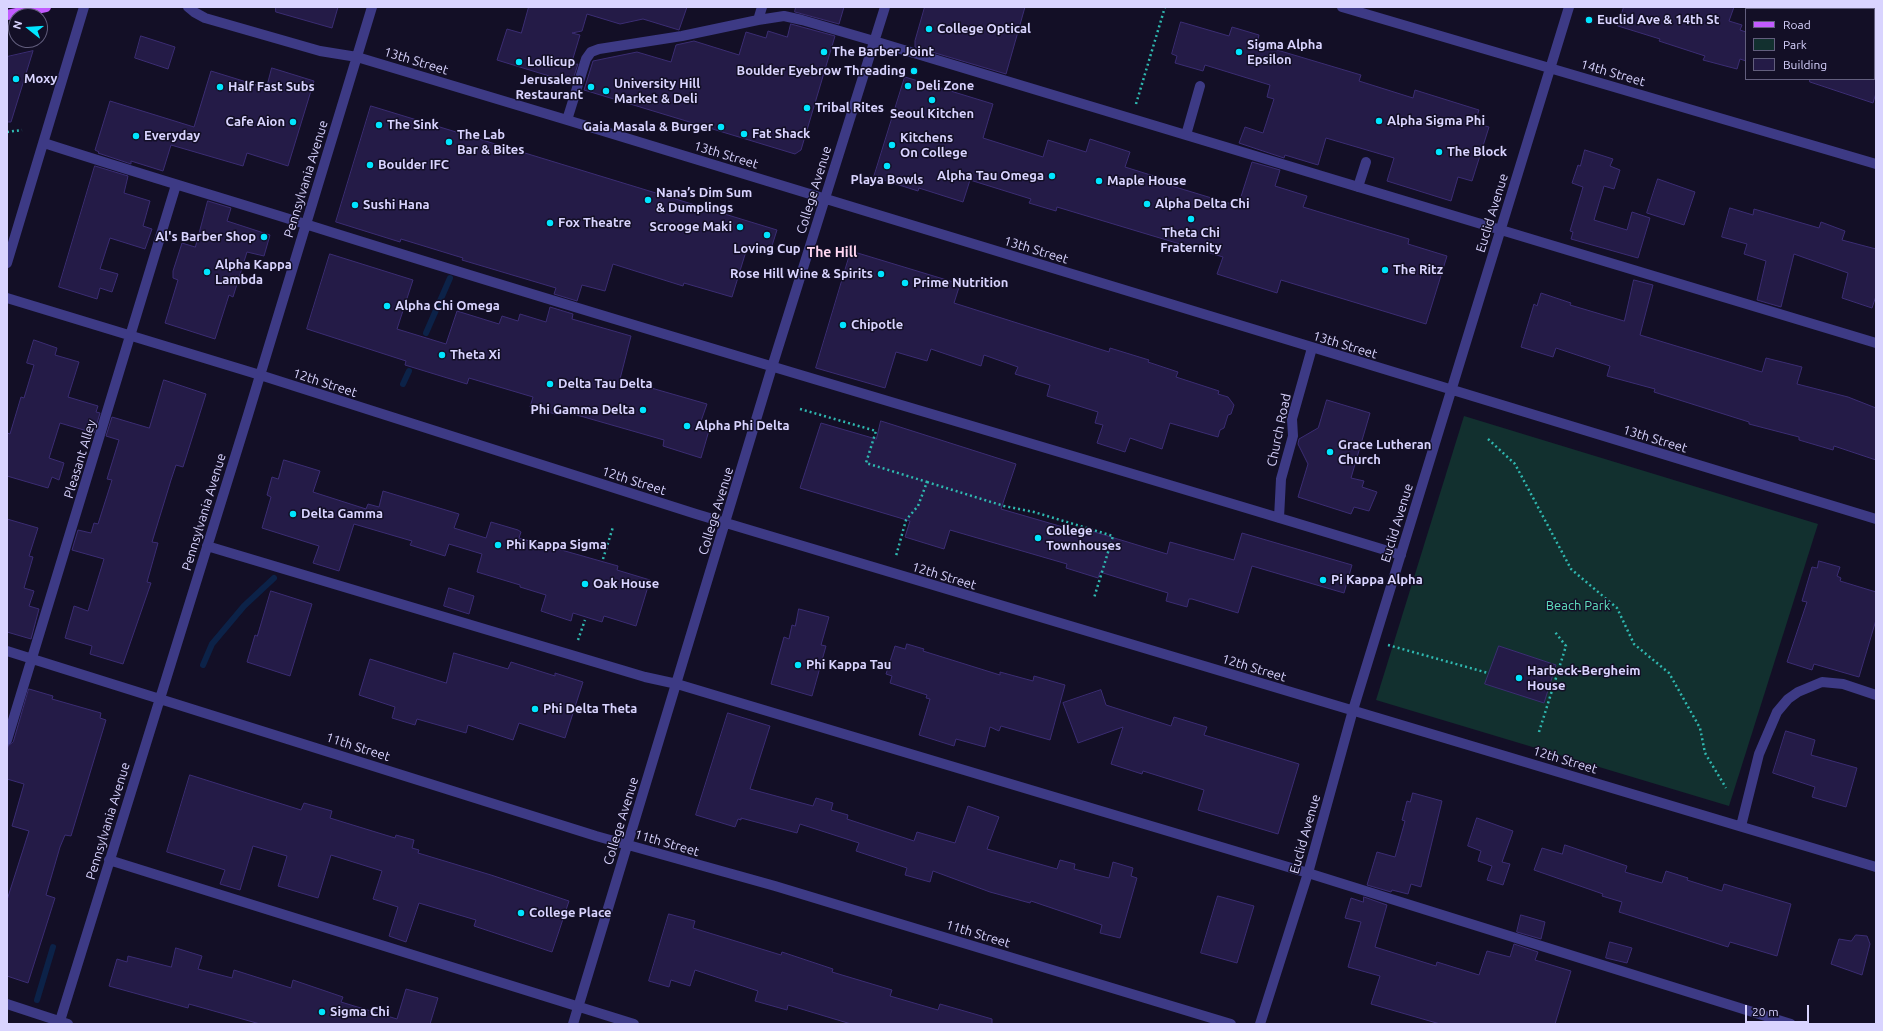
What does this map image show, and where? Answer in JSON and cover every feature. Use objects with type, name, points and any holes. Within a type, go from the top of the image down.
[{"type":"main road","points":[[7,15],[46,7]]},
{"type":"street","points":[[7,263],[84,7]]},
{"type":"street","name":"13th Street","points":[[188,7],[205,18],[320,51],[357,57],[1451,391],[1876,519]]},
{"type":"street","name":"Pennsylvania Avenue","points":[[62,1023],[109,860],[208,546],[372,7]]},
{"type":"street","points":[[758,20],[762,7]]},
{"type":"street","name":"College Avenue","points":[[573,1024],[772,367],[885,7]]},
{"type":"street","name":"14th Street","points":[[1342,7],[1876,164]]},
{"type":"street","name":"Euclid Avenue","points":[[1260,1024],[1308,873],[1353,710],[1400,555],[1569,7]]},
{"type":"street","points":[[567,120],[586,59],[591,52],[599,48],[682,36],[784,16],[874,41],[1876,343]]},
{"type":"street","points":[[1186,135],[1200,86]]},
{"type":"street","points":[[44,143],[176,185],[772,367],[1400,555]]},
{"type":"street","points":[[1358,187],[1366,162]]},
{"type":"street","name":"Pleasant Alley","points":[[7,740],[176,185]]},
{"type":"street","name":"12th Street","points":[[7,298],[726,523],[1876,867]]},
{"type":"street","name":"Church Road","points":[[1280,518],[1281,478],[1293,436],[1292,419],[1312,348]]},
{"type":"street","points":[[208,546],[573,656],[677,684],[1308,873],[1791,1024]]},
{"type":"street","name":"11th Street","points":[[7,651],[628,845],[775,886],[1231,1024]]},
{"type":"street","points":[[1741,826],[1762,748],[1777,712],[1788,699],[1798,692],[1822,682],[1843,684],[1876,695]]},
{"type":"street","points":[[109,860],[634,1024]]},
{"type":"street","points":[[7,1004],[62,1023]]},
{"type":"path","points":[[1136,105],[1165,7]]},
{"type":"path","points":[[7,132],[22,130]]},
{"type":"path","points":[[800,409],[876,431],[866,463],[1004,506],[1034,512],[1113,536],[1094,598]]},
{"type":"path","points":[[1488,439],[1515,464],[1571,569],[1617,608],[1634,644],[1669,673],[1700,728],[1705,753],[1726,788]]},
{"type":"path","points":[[896,556],[906,520],[918,506],[928,482]]},
{"type":"path","points":[[603,559],[614,527]]},
{"type":"path","points":[[573,656],[585,620]]},
{"type":"path","points":[[1540,732],[1566,646],[1555,632]]},
{"type":"path","points":[[1374,641],[1488,673]]},
{"type":"green space","name":"Beach Park","points":[[1464,416],[1818,524],[1729,806],[1376,700]]},
{"type":"building","points":[[276,7],[338,7],[332,28],[276,12]]},
{"type":"building","points":[[529,7],[687,7],[679,30],[643,19],[620,24],[587,14],[582,31],[572,33],[580,35],[571,65],[578,64],[572,83],[497,60],[507,29],[521,33]]},
{"type":"building","points":[[796,7],[844,7],[839,24],[795,12]]},
{"type":"building","points":[[925,7],[1025,7],[1006,74],[915,47],[915,41]]},
{"type":"building","points":[[1624,7],[1734,7],[1729,21],[1742,25],[1740,30],[1745,32],[1745,61],[1740,59],[1737,69],[1703,60],[1705,56],[1659,41],[1660,39],[1618,26]]},
{"type":"building","points":[[1181,22],[1229,36],[1232,27],[1259,35],[1257,44],[1361,75],[1359,81],[1413,98],[1415,90],[1479,110],[1475,123],[1489,127],[1472,181],[1458,177],[1451,201],[1387,181],[1394,158],[1326,138],[1318,165],[1285,155],[1284,158],[1239,143],[1245,127],[1263,133],[1274,99],[1267,97],[1270,85],[1205,65],[1203,71],[1175,63],[1177,56],[1172,54]]},
{"type":"building","points":[[791,24],[835,36],[801,150],[795,154],[584,90],[593,61],[637,52],[671,62],[676,45],[694,41],[739,55],[746,32],[766,38],[768,31],[787,37]]},
{"type":"building","points":[[141,36],[175,47],[168,69],[135,58]]},
{"type":"building","name":"Moxy","points":[[33,51],[11,122],[7,122],[7,57]]},
{"type":"building","points":[[272,68],[314,81],[288,166],[247,153],[243,166],[171,145],[163,171],[131,161],[131,164],[98,153],[99,152],[95,150],[110,101],[194,127],[211,71],[266,88]]},
{"type":"building","points":[[905,77],[993,104],[983,138],[1043,157],[1048,140],[1086,152],[1090,139],[1130,152],[1125,167],[1173,182],[1172,186],[1238,206],[1252,162],[1280,170],[1275,186],[1307,196],[1303,207],[1409,239],[1408,244],[1447,256],[1426,324],[1281,280],[1277,293],[1217,274],[1223,257],[1057,207],[1056,211],[1029,203],[1031,199],[970,180],[963,202],[919,188],[918,191],[874,177]]},
{"type":"building","points":[[1876,79],[1876,93],[1873,103],[1810,82],[1810,80]]},
{"type":"building","points":[[371,106],[777,230],[769,255],[747,248],[732,297],[684,283],[683,286],[613,264],[605,291],[582,285],[577,301],[554,294],[556,288],[462,260],[463,258],[401,239],[400,242],[336,222]]},
{"type":"building","points":[[1585,150],[1613,159],[1610,166],[1620,170],[1614,189],[1604,186],[1594,220],[1627,230],[1632,212],[1650,218],[1638,258],[1571,239],[1573,232],[1570,231],[1583,187],[1572,183],[1578,165],[1580,166]]},
{"type":"building","points":[[95,166],[128,176],[124,193],[150,201],[143,226],[152,229],[145,249],[110,238],[100,269],[118,274],[112,292],[100,288],[97,299],[59,287]]},
{"type":"building","points":[[1658,179],[1695,192],[1684,225],[1647,213]]},
{"type":"building","points":[[208,201],[231,208],[227,221],[270,235],[264,256],[247,252],[233,297],[229,295],[215,339],[165,323],[178,280],[173,278],[173,271],[182,243],[195,247]]},
{"type":"building","points":[[1730,208],[1753,215],[1754,209],[1819,228],[1821,222],[1845,231],[1842,240],[1876,249],[1876,296],[1872,308],[1842,298],[1848,273],[1794,254],[1781,307],[1757,300],[1766,261],[1744,254],[1747,244],[1722,237]]},
{"type":"building","points":[[851,251],[960,284],[954,303],[1109,352],[1110,348],[1149,360],[1148,362],[1178,372],[1176,377],[1219,391],[1218,394],[1228,397],[1234,405],[1231,414],[1228,415],[1224,428],[1220,430],[1218,437],[1170,423],[1162,449],[1130,438],[1125,452],[1097,443],[1103,425],[1095,423],[1098,412],[1047,396],[1050,385],[1015,374],[1018,367],[984,355],[981,366],[931,349],[927,361],[896,352],[885,388],[816,368]]},
{"type":"building","points":[[330,254],[413,280],[397,329],[446,344],[457,311],[499,324],[502,316],[518,321],[520,314],[546,322],[550,307],[573,314],[572,319],[631,336],[620,379],[707,404],[700,424],[710,427],[701,458],[663,446],[664,440],[556,409],[555,414],[530,407],[533,397],[469,378],[467,384],[405,365],[406,361],[307,329]]},
{"type":"building","points":[[1634,280],[1653,285],[1640,335],[1762,372],[1766,358],[1802,367],[1797,384],[1848,397],[1876,408],[1876,460],[1834,446],[1833,450],[1799,440],[1799,437],[1749,424],[1749,422],[1654,392],[1655,389],[1607,376],[1610,366],[1556,348],[1553,357],[1521,347],[1534,304],[1537,306],[1541,293],[1571,303],[1570,305],[1624,321]]},
{"type":"building","points":[[34,340],[57,348],[55,355],[79,362],[68,397],[98,406],[96,412],[100,413],[94,433],[60,423],[49,458],[64,463],[59,480],[52,477],[48,488],[7,476],[7,433],[10,434],[21,397],[24,398],[34,365],[27,363]]},
{"type":"building","points":[[164,380],[206,394],[183,467],[176,465],[171,480],[152,542],[158,543],[147,582],[151,583],[123,664],[90,654],[92,646],[65,638],[74,606],[88,611],[104,559],[72,550],[78,530],[91,533],[94,523],[98,524],[112,480],[107,479],[119,440],[106,436],[112,417],[149,428]]},
{"type":"building","name":"Grace Lutheran Church","points":[[1327,400],[1370,413],[1351,478],[1364,481],[1362,487],[1377,492],[1369,511],[1354,507],[1351,514],[1298,497],[1308,464],[1298,444],[1299,439],[1318,428]]},
{"type":"building","points":[[881,421],[1016,464],[1001,509],[1087,534],[1088,530],[1167,554],[1170,542],[1234,560],[1242,533],[1352,565],[1344,593],[1252,566],[1238,613],[1192,599],[1189,599],[1187,607],[1166,601],[1168,593],[1100,572],[1098,578],[1066,568],[1067,564],[950,530],[944,549],[905,537],[910,521],[800,488],[821,423],[876,439]]},
{"type":"building","points":[[284,460],[320,471],[313,492],[366,509],[368,504],[379,507],[383,491],[459,514],[454,528],[486,538],[491,522],[518,530],[521,532],[519,538],[618,566],[617,570],[650,580],[636,626],[604,616],[602,622],[573,613],[571,621],[541,611],[546,595],[520,587],[520,585],[477,572],[482,554],[449,544],[445,556],[410,545],[412,541],[354,524],[339,571],[313,563],[319,546],[262,528],[271,497],[267,495],[272,477],[278,479]]},
{"type":"building","points":[[7,519],[38,528],[29,556],[33,557],[24,588],[34,591],[29,606],[39,609],[31,639],[7,632]]},
{"type":"building","points":[[1819,561],[1840,567],[1837,576],[1841,578],[1840,581],[1876,592],[1876,620],[1859,677],[1814,664],[1812,670],[1787,662],[1807,602],[1802,601],[1812,567],[1817,568]]},
{"type":"building","points":[[449,588],[474,596],[469,614],[444,606]]},
{"type":"building","points":[[271,591],[312,604],[290,676],[247,662]]},
{"type":"building","name":"Phi Kappa Tau","points":[[799,609],[829,617],[821,645],[826,646],[812,696],[771,684],[784,637],[789,639],[792,625],[795,626]]},
{"type":"building","points":[[907,644],[924,649],[923,651],[1000,675],[1000,672],[1033,681],[1034,676],[1065,685],[1050,740],[1001,726],[999,731],[990,727],[985,747],[956,739],[954,746],[919,735],[930,699],[926,698],[927,695],[890,683],[892,676],[886,674],[895,646],[905,649]]},
{"type":"building","name":"Harbeck-Bergheim House","points":[[1499,646],[1556,665],[1544,703],[1485,684]]},
{"type":"building","points":[[454,653],[508,669],[511,662],[555,676],[555,673],[583,682],[565,738],[519,723],[513,740],[468,725],[466,733],[417,719],[415,725],[392,718],[395,707],[359,695],[370,659],[446,683]]},
{"type":"building","points":[[29,689],[53,696],[52,699],[101,713],[100,718],[106,720],[71,836],[65,835],[60,847],[46,895],[55,898],[28,983],[7,976],[7,900],[29,831],[12,826],[24,784],[7,779],[7,750],[8,746],[13,742]]},
{"type":"building","points":[[1101,690],[1106,705],[1171,726],[1174,717],[1207,727],[1204,735],[1299,764],[1278,834],[1198,810],[1204,790],[1143,771],[1142,774],[1111,764],[1123,727],[1078,743],[1063,703]]},
{"type":"building","points":[[728,713],[770,726],[750,789],[813,806],[816,798],[833,803],[831,810],[848,815],[847,819],[914,841],[917,832],[955,843],[968,806],[999,817],[987,849],[1057,869],[1060,860],[1075,864],[1074,869],[1109,878],[1113,862],[1133,868],[1131,876],[1137,878],[1120,938],[1100,933],[1102,925],[1031,901],[1030,903],[990,892],[933,871],[930,882],[905,875],[907,868],[856,851],[859,843],[800,824],[797,833],[741,818],[741,820],[738,819],[735,827],[696,815]]},
{"type":"building","points":[[1786,731],[1815,740],[1811,755],[1857,768],[1846,807],[1812,797],[1815,787],[1773,773]]},
{"type":"building","points":[[190,775],[301,810],[304,803],[332,811],[330,818],[395,838],[396,835],[414,840],[412,848],[419,850],[418,853],[569,901],[552,952],[474,926],[476,920],[419,903],[406,942],[389,936],[398,907],[373,899],[382,871],[331,855],[318,898],[278,886],[287,856],[253,846],[240,890],[220,884],[225,870],[167,852]]},
{"type":"building","points":[[1413,793],[1442,801],[1421,887],[1411,884],[1408,894],[1392,890],[1391,892],[1367,885],[1377,852],[1395,857],[1405,821],[1402,820],[1407,801],[1410,802]]},
{"type":"building","points":[[1477,818],[1513,831],[1502,862],[1510,864],[1503,885],[1487,880],[1492,866],[1478,861],[1481,851],[1468,846]]},
{"type":"building","points":[[1565,845],[1627,866],[1625,872],[1662,883],[1666,871],[1688,878],[1687,880],[1722,891],[1724,884],[1791,904],[1777,956],[1730,942],[1728,947],[1619,912],[1622,902],[1534,870],[1542,848],[1562,854]]},
{"type":"building","points":[[1218,896],[1254,906],[1237,963],[1201,953]]},
{"type":"building","points":[[1364,897],[1387,905],[1375,947],[1436,966],[1437,962],[1479,975],[1487,951],[1510,957],[1514,944],[1538,952],[1535,960],[1571,971],[1555,1024],[1440,1024],[1371,1004],[1380,976],[1348,967],[1361,922],[1345,918],[1351,898],[1363,902]]},
{"type":"building","points":[[669,914],[695,921],[693,928],[781,955],[782,952],[833,969],[832,972],[892,990],[890,996],[938,1010],[940,1004],[992,1019],[992,1024],[851,1024],[788,1005],[787,1010],[755,1001],[758,991],[695,970],[690,986],[671,980],[669,987],[649,981]]},
{"type":"building","points":[[1521,915],[1545,922],[1541,939],[1517,932]]},
{"type":"building","points":[[1856,935],[1867,936],[1870,944],[1862,975],[1831,964],[1839,939],[1851,941]]},
{"type":"building","points":[[1610,942],[1632,948],[1627,963],[1606,958]]},
{"type":"building","points":[[176,948],[202,956],[198,969],[232,978],[234,970],[291,988],[293,980],[343,997],[341,1002],[397,1019],[406,989],[438,998],[430,1024],[260,1024],[189,1004],[188,1008],[109,986],[117,959],[127,962],[128,956],[171,967]]},
{"type":"waterway","points":[[426,333],[450,278]]},
{"type":"waterway","points":[[403,384],[409,371]]},
{"type":"waterway","points":[[203,665],[212,644],[244,606],[274,578]]},
{"type":"waterway","points":[[37,1000],[53,947]]},
{"type":"place","name":"Euclid Ave & 14th St","points":[[1589,20]]},
{"type":"place","name":"College Optical","points":[[929,29]]},
{"type":"place","name":"The Barber Joint","points":[[824,52]]},
{"type":"place","name":"Sigma Alpha Epsilon","points":[[1239,52]]},
{"type":"place","name":"Lollicup","points":[[519,62]]},
{"type":"place","name":"Boulder Eyebrow Threading","points":[[914,71]]},
{"type":"place","name":"Moxy","points":[[16,79]]},
{"type":"place","name":"Deli Zone","points":[[908,86]]},
{"type":"place","name":"Half Fast Subs","points":[[220,87]]},
{"type":"place","name":"Jerusalem Restaurant","points":[[591,87]]},
{"type":"place","name":"University Hill Market & Deli","points":[[606,91]]},
{"type":"place","name":"Seoul Kitchen","points":[[932,100]]},
{"type":"place","name":"Tribal Rites","points":[[807,108]]},
{"type":"place","name":"Alpha Sigma Phi","points":[[1379,121]]},
{"type":"place","name":"Cafe Aion","points":[[293,122]]},
{"type":"place","name":"The Sink","points":[[379,125]]},
{"type":"place","name":"Gaia Masala & Burger","points":[[721,127]]},
{"type":"place","name":"Fat Shack","points":[[744,134]]},
{"type":"place","name":"Everyday","points":[[136,136]]},
{"type":"place","name":"The Lab Bar & Bites","points":[[449,142]]},
{"type":"place","name":"Kitchens On College","points":[[892,145]]},
{"type":"place","name":"The Block","points":[[1439,152]]},
{"type":"place","name":"Boulder IFC","points":[[370,165]]},
{"type":"place","name":"Playa Bowls","points":[[887,166]]},
{"type":"place","name":"Alpha Tau Omega","points":[[1052,176]]},
{"type":"place","name":"Maple House","points":[[1099,181]]},
{"type":"place","name":"Nana’s Dim Sum & Dumplings","points":[[648,200]]},
{"type":"place","name":"Alpha Delta Chi","points":[[1147,204]]},
{"type":"place","name":"Sushi Hana","points":[[355,205]]},
{"type":"place","name":"Theta Chi Fraternity","points":[[1191,219]]},
{"type":"place","name":"Fox Theatre","points":[[550,223]]},
{"type":"place","name":"Scrooge Maki","points":[[740,227]]},
{"type":"place","name":"Loving Cup","points":[[767,235]]},
{"type":"place","name":"Al's Barber Shop","points":[[264,237]]},
{"type":"place","name":"The Ritz","points":[[1385,270]]},
{"type":"place","name":"Alpha Kappa Lambda","points":[[207,272]]},
{"type":"place","name":"Rose Hill Wine & Spirits","points":[[881,274]]},
{"type":"place","name":"Prime Nutrition","points":[[905,283]]},
{"type":"place","name":"Alpha Chi Omega","points":[[387,306]]},
{"type":"place","name":"Chipotle","points":[[843,325]]},
{"type":"place","name":"Theta Xi","points":[[442,355]]},
{"type":"place","name":"Delta Tau Delta","points":[[550,384]]},
{"type":"place","name":"Phi Gamma Delta","points":[[643,410]]},
{"type":"place","name":"Alpha Phi Delta","points":[[687,426]]},
{"type":"place","name":"Grace Lutheran Church","points":[[1330,452]]},
{"type":"place","name":"Delta Gamma","points":[[293,514]]},
{"type":"place","name":"College Townhouses","points":[[1038,538]]},
{"type":"place","name":"Phi Kappa Sigma","points":[[498,545]]},
{"type":"place","name":"Pi Kappa Alpha","points":[[1323,580]]},
{"type":"place","name":"Oak House","points":[[585,584]]},
{"type":"place","name":"Phi Kappa Tau","points":[[798,665]]},
{"type":"place","name":"Harbeck-Bergheim House","points":[[1519,678]]},
{"type":"place","name":"Phi Delta Theta","points":[[535,709]]},
{"type":"place","name":"College Place","points":[[521,913]]},
{"type":"place","name":"Sigma Chi","points":[[322,1012]]},
{"type":"district","name":"The Hill","points":[[832,252]]}]
